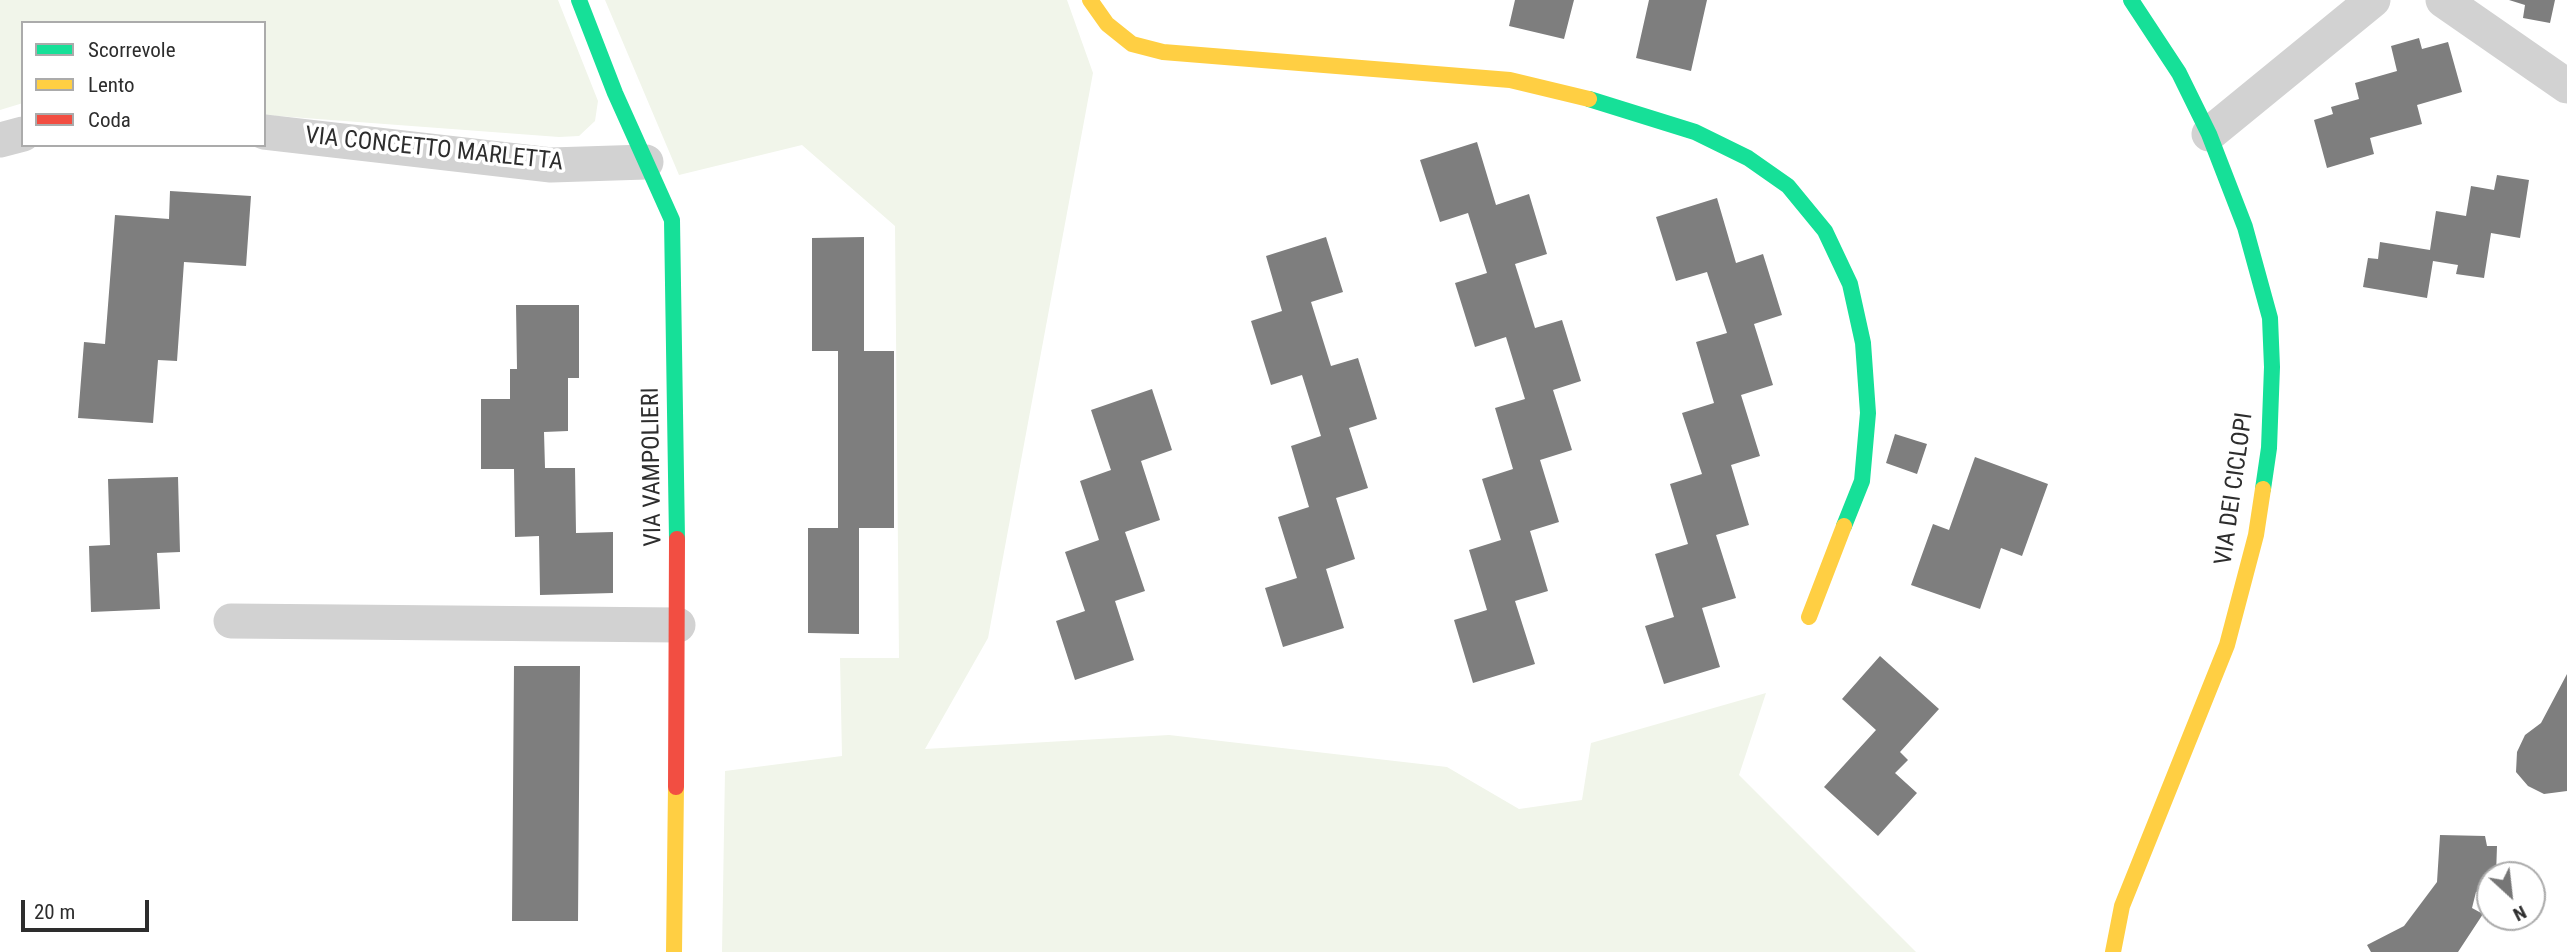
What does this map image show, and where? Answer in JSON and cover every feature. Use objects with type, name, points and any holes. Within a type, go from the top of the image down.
[{"type":"street","name":"VIA VAMPOLIERI","points":[[579,0],[615,93],[672,220],[678,625],[674,952]]},
{"type":"street","points":[[1090,0],[1107,24],[1132,44],[1163,52],[1510,80],[1586,98],[1695,132],[1748,158],[1788,186],[1825,231],[1850,284],[1863,343],[1868,413],[1862,481],[1809,617]]},
{"type":"street","name":"VIA DEI CICLOPI","points":[[2113,952],[2122,906],[2227,645],[2256,535],[2269,448],[2270,318],[2245,227],[2209,134],[2179,73],[2131,0]]},
{"type":"street","points":[[2209,134],[2373,0]]},
{"type":"street","points":[[2443,0],[2567,86]]},
{"type":"street","name":"VIA CONCETTO MARLETTA","points":[[266,132],[551,165],[646,162]]},
{"type":"street","points":[[0,140],[21,135]]},
{"type":"street","points":[[231,621],[678,625]]},
{"type":"shaded area","points":[[0,0],[558,0],[598,101],[595,121],[579,136],[559,137],[266,115],[266,21],[21,21],[21,104],[0,110]]},
{"type":"shaded area","points":[[605,0],[1067,0],[1093,73],[988,638],[925,749],[1169,735],[1447,767],[1519,809],[1582,800],[1591,743],[1766,693],[1739,775],[1916,952],[722,952],[725,771],[842,756],[840,658],[899,658],[895,226],[802,145],[679,175]]},
{"type":"building","points":[[1515,0],[1574,0],[1564,39],[1509,26]]},
{"type":"building","points":[[1649,0],[1707,0],[1691,71],[1636,58]]},
{"type":"building","points":[[2509,0],[2555,0],[2550,23],[2523,18],[2525,5]]},
{"type":"building","points":[[2419,38],[2422,49],[2448,42],[2462,92],[2417,105],[2422,124],[2370,138],[2374,154],[2327,168],[2314,120],[2333,114],[2331,107],[2359,99],[2355,83],[2397,71],[2391,46]]},
{"type":"building","points":[[1477,142],[1496,205],[1529,194],[1547,254],[1515,264],[1535,328],[1562,320],[1581,381],[1553,390],[1572,450],[1540,460],[1559,522],[1530,531],[1548,591],[1515,601],[1535,664],[1473,683],[1454,620],[1487,610],[1469,550],[1501,540],[1482,479],[1513,469],[1495,408],[1525,399],[1506,337],[1475,347],[1455,283],[1487,273],[1468,213],[1440,222],[1420,160]]},
{"type":"building","points":[[2497,175],[2529,180],[2520,238],[2491,233],[2484,278],[2456,274],[2458,265],[2433,261],[2427,298],[2363,287],[2368,258],[2378,259],[2380,242],[2430,250],[2436,211],[2466,216],[2471,186],[2494,190]]},
{"type":"building","points":[[170,191],[251,196],[246,266],[184,262],[177,361],[158,360],[153,423],[78,418],[84,342],[105,344],[115,215],[169,219]]},
{"type":"building","points":[[1717,198],[1736,263],[1763,254],[1782,315],[1754,324],[1773,385],[1741,395],[1760,456],[1731,465],[1749,525],[1716,535],[1736,598],[1702,608],[1720,667],[1664,684],[1645,626],[1674,617],[1655,554],[1688,544],[1670,484],[1702,474],[1682,413],[1714,403],[1696,342],[1727,333],[1707,272],[1676,281],[1656,217]]},
{"type":"building","points":[[864,237],[864,351],[894,351],[894,528],[859,528],[859,634],[808,633],[808,528],[838,528],[838,351],[812,351],[812,238]]},
{"type":"building","points":[[1326,237],[1343,292],[1311,302],[1331,366],[1358,358],[1377,419],[1349,428],[1368,488],[1336,498],[1355,559],[1326,569],[1344,628],[1283,647],[1265,588],[1297,578],[1278,517],[1309,507],[1291,446],[1321,436],[1302,375],[1271,385],[1251,321],[1282,311],[1266,256]]},
{"type":"building","points":[[516,305],[579,305],[579,378],[568,378],[568,431],[544,432],[545,468],[575,468],[576,533],[613,532],[613,593],[540,595],[539,536],[515,537],[514,469],[481,469],[481,399],[510,399],[510,369],[517,369]]},
{"type":"building","points":[[1152,389],[1172,450],[1141,461],[1160,520],[1125,532],[1145,591],[1115,601],[1134,660],[1075,680],[1056,621],[1085,611],[1065,552],[1099,540],[1080,481],[1111,470],[1091,410]]},
{"type":"building","points":[[1895,434],[1927,444],[1917,474],[1886,463]]},
{"type":"building","points":[[1975,457],[2048,484],[2022,556],[2001,548],[1980,609],[1911,585],[1933,524],[1949,530]]},
{"type":"building","points":[[178,477],[180,552],[157,553],[160,609],[91,612],[89,546],[110,545],[108,479]]},
{"type":"building","points":[[1880,656],[1939,709],[1900,752],[1908,760],[1895,773],[1917,793],[1878,836],[1824,787],[1876,730],[1842,699]]},
{"type":"building","points":[[514,666],[580,666],[578,921],[512,921]]},
{"type":"building","points":[[2567,674],[2567,791],[2544,794],[2528,786],[2516,772],[2517,752],[2525,735],[2541,723]]},
{"type":"building","points":[[2440,835],[2485,836],[2487,846],[2497,846],[2496,861],[2476,861],[2476,892],[2472,908],[2476,910],[2476,925],[2458,952],[2371,952],[2367,945],[2404,926],[2437,882]]},
{"type":"traffic: fast","points":[[579,0],[615,93],[672,220],[677,539]]},
{"type":"traffic: fast","points":[[2131,0],[2179,73],[2209,134],[2245,227],[2270,318],[2272,367],[2269,448],[2263,489]]},
{"type":"traffic: fast","points":[[1589,99],[1695,132],[1748,158],[1788,186],[1825,231],[1850,284],[1863,343],[1868,413],[1862,481],[1844,526]]},
{"type":"traffic: slow","points":[[1090,0],[1107,24],[1132,44],[1163,52],[1510,80],[1589,99]]},
{"type":"traffic: slow","points":[[2113,952],[2122,906],[2227,645],[2256,535],[2263,489]]},
{"type":"traffic: slow","points":[[1809,617],[1844,526]]},
{"type":"traffic: slow","points":[[674,952],[676,787]]},
{"type":"traffic: jam","points":[[676,787],[677,539]]}]
